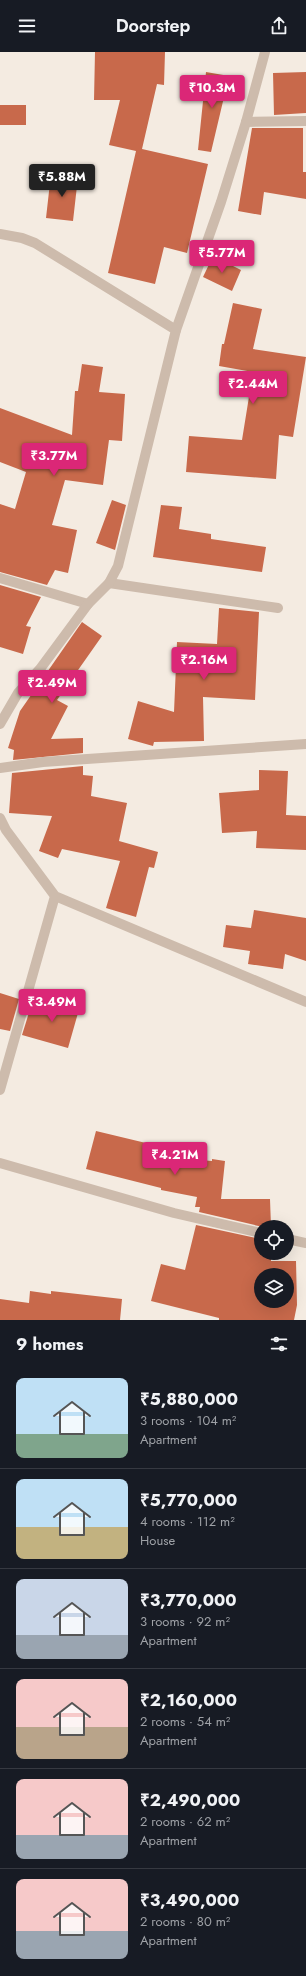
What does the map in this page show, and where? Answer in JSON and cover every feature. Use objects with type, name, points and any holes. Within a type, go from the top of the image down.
[{"type":"street","points":[[0,724],[18,693],[40,669],[88,604],[109,583],[118,566],[176,330],[221,202],[246,122],[265,52]]},
{"type":"street","points":[[246,122],[306,121]]},
{"type":"street","points":[[0,234],[22,238],[35,243],[176,330]]},
{"type":"street","points":[[0,578],[88,604]]},
{"type":"street","points":[[109,583],[278,608]]},
{"type":"street","points":[[0,768],[44,762],[306,744]]},
{"type":"street","points":[[0,818],[6,830],[55,896],[306,1002]]},
{"type":"street","points":[[0,1090],[55,896]]},
{"type":"street","points":[[0,1163],[174,1213],[254,1231]]},
{"type":"street","points":[[294,1240],[306,1243]]},
{"type":"building","points":[[95,52],[165,52],[164,85],[157,84],[142,149],[208,164],[187,253],[164,247],[155,284],[108,273],[136,151],[109,145],[120,100],[94,100]]},
{"type":"building","points":[[206,72],[229,76],[211,152],[198,150]]},
{"type":"building","points":[[306,72],[306,113],[274,115],[273,73]]},
{"type":"building","points":[[0,105],[26,105],[26,125],[0,125]]},
{"type":"building","points":[[252,128],[303,128],[303,172],[306,172],[306,199],[264,192],[261,215],[238,211]]},
{"type":"building","points":[[51,174],[78,177],[73,221],[46,218]]},
{"type":"building","points":[[213,256],[241,270],[232,291],[203,277]]},
{"type":"building","points":[[233,303],[262,309],[253,349],[306,357],[293,437],[279,435],[276,479],[186,472],[189,436],[242,440],[253,372],[219,366],[222,344],[224,344]]},
{"type":"building","points":[[82,364],[103,367],[99,392],[125,394],[122,441],[109,440],[103,485],[65,480],[52,525],[77,530],[68,573],[55,570],[47,585],[0,572],[0,504],[15,509],[26,472],[0,462],[0,408],[72,435],[75,391],[78,391]]},
{"type":"building","points":[[112,500],[126,505],[115,550],[96,543]]},
{"type":"building","points":[[161,505],[182,507],[179,529],[211,534],[211,539],[266,547],[262,572],[153,557]]},
{"type":"building","points":[[0,585],[41,597],[26,626],[31,627],[23,654],[0,647]]},
{"type":"building","points":[[219,608],[259,612],[255,700],[203,697],[204,741],[154,742],[153,746],[128,739],[138,701],[174,712],[177,642],[217,644]]},
{"type":"building","points":[[82,622],[102,636],[57,700],[68,706],[51,739],[83,738],[83,753],[13,760],[14,750],[8,748],[20,711]]},
{"type":"building","points":[[83,766],[83,775],[93,776],[91,796],[127,803],[119,841],[158,852],[154,868],[149,867],[136,917],[106,908],[120,861],[62,849],[58,858],[39,851],[52,816],[9,813],[12,773]]},
{"type":"building","points":[[259,770],[288,771],[286,815],[306,816],[306,850],[256,848],[257,831],[222,833],[219,793],[259,790]]},
{"type":"building","points":[[254,910],[306,918],[306,961],[285,954],[283,969],[248,964],[250,951],[223,947],[226,925],[251,928]]},
{"type":"building","points":[[0,993],[19,999],[10,1031],[0,1029]]},
{"type":"building","points":[[54,998],[80,1006],[68,1048],[22,1035],[32,1003],[51,1008]]},
{"type":"building","points":[[96,1131],[200,1156],[199,1160],[212,1161],[212,1159],[225,1161],[221,1199],[270,1199],[271,1220],[254,1220],[254,1225],[199,1212],[200,1207],[195,1207],[197,1197],[161,1190],[161,1188],[86,1169]]},
{"type":"building","points":[[196,1225],[254,1237],[254,1260],[296,1261],[297,1305],[294,1320],[219,1320],[219,1318],[151,1301],[161,1264],[185,1270]]},
{"type":"building","points":[[30,1291],[51,1294],[51,1291],[122,1299],[120,1320],[0,1320],[0,1299],[29,1303]]}]
